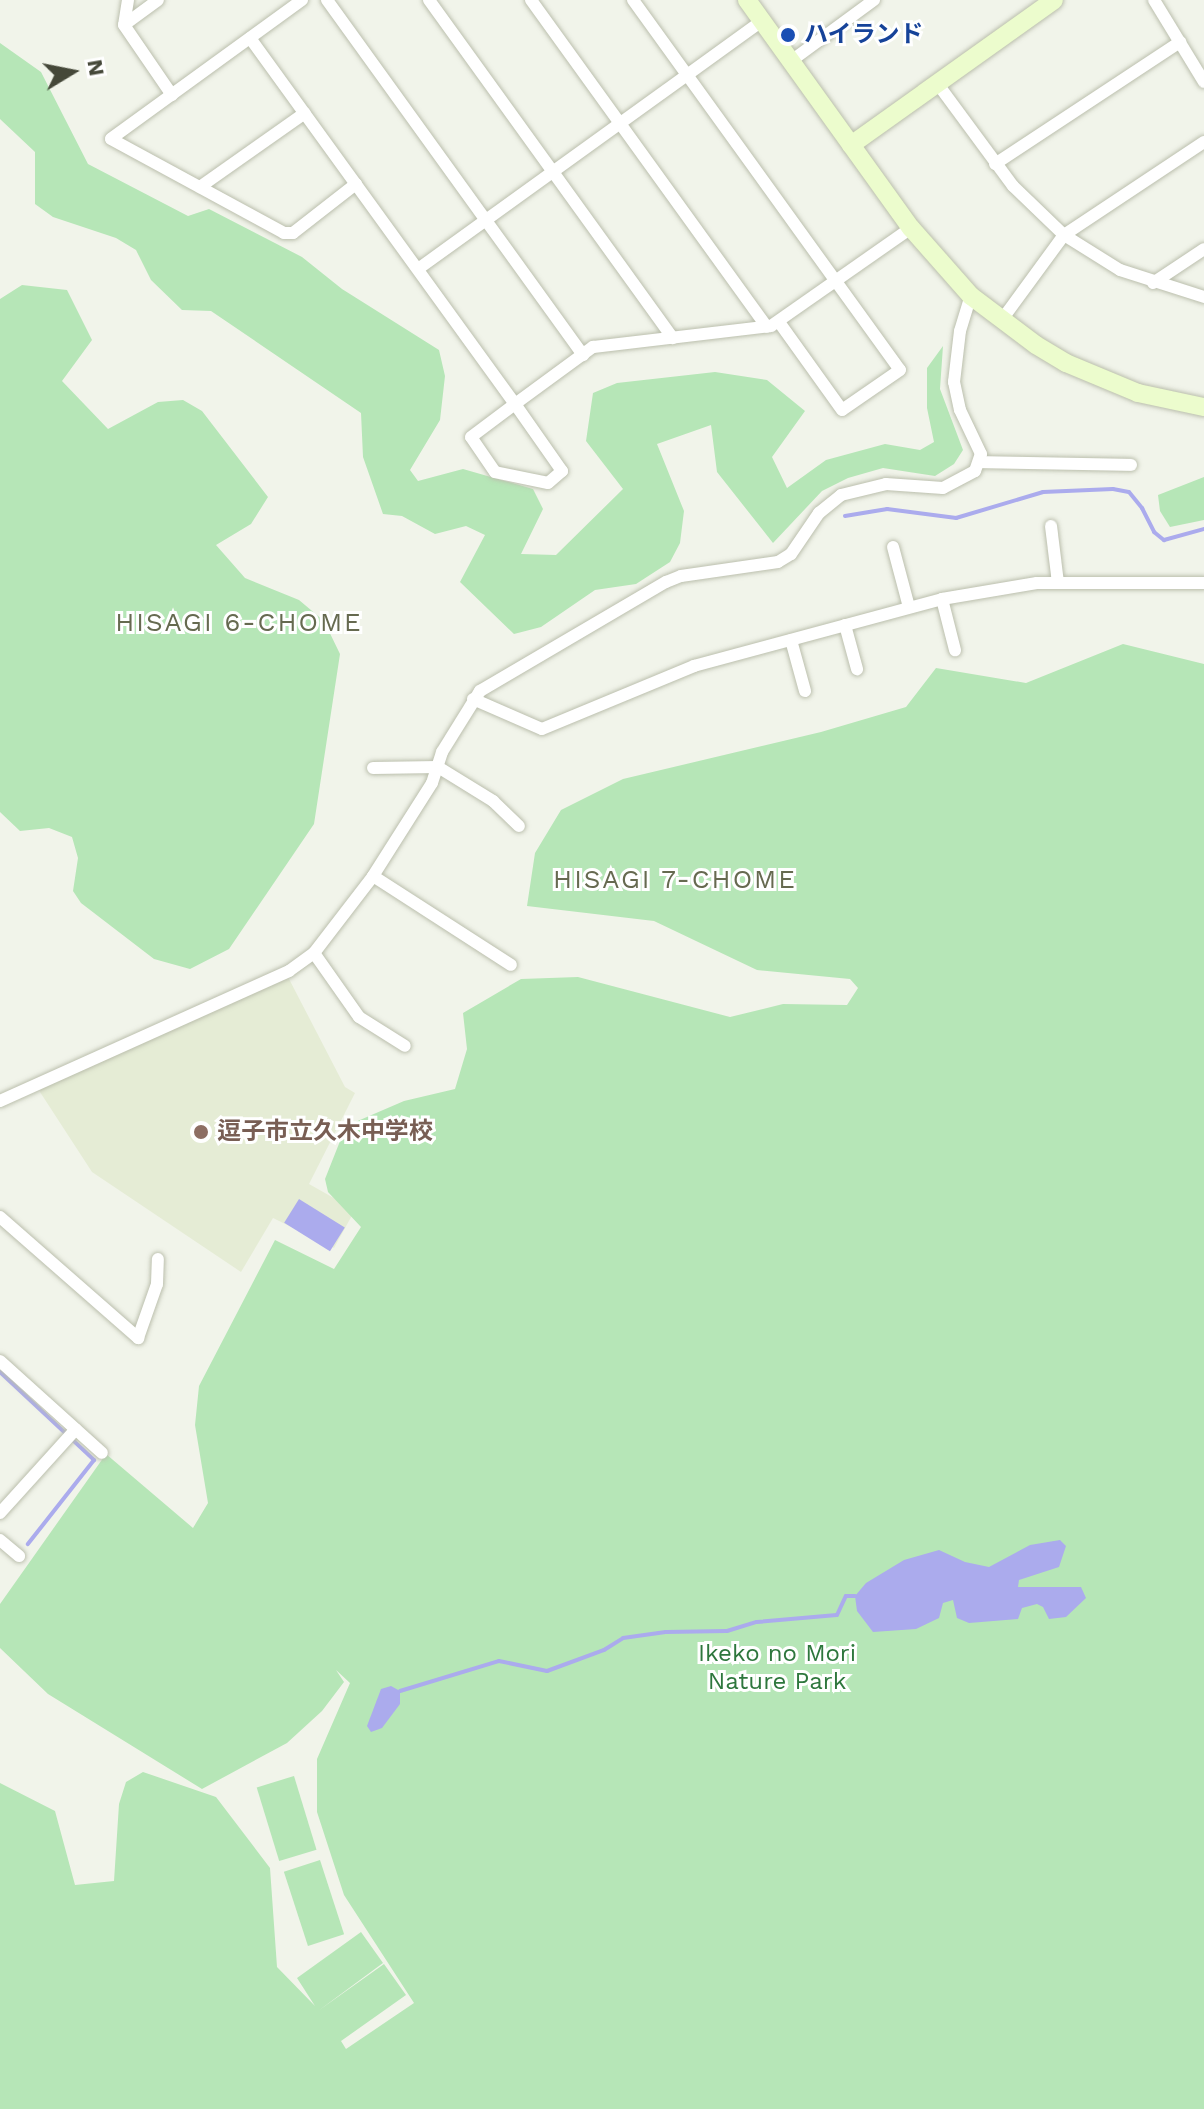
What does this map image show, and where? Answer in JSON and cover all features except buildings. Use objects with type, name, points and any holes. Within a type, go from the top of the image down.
[{"type":"street","points":[[128,0],[124,25],[172,95]]},
{"type":"street","points":[[124,25],[158,0]]},
{"type":"street","points":[[302,0],[111,139],[284,233],[293,233],[356,184]]},
{"type":"street","points":[[327,0],[583,355]]},
{"type":"street","points":[[429,0],[673,338]]},
{"type":"street","points":[[531,0],[620,123],[842,410],[900,370],[633,0]]},
{"type":"street","points":[[747,0],[911,228],[971,296],[1001,321],[1066,363],[1138,393],[1204,407]]},
{"type":"street","points":[[851,145],[1054,0]]},
{"type":"street","points":[[1154,0],[1204,82]]},
{"type":"street","points":[[791,61],[866,2]]},
{"type":"street","points":[[418,269],[762,21]]},
{"type":"street","points":[[250,38],[418,269],[515,404],[562,471],[548,483],[495,472],[471,437],[515,404],[583,355],[593,347],[773,324],[911,228]]},
{"type":"street","points":[[995,164],[1180,42]]},
{"type":"street","points":[[937,83],[995,164],[1031,206],[1064,235],[1120,270],[1204,297]]},
{"type":"street","points":[[200,187],[305,113]]},
{"type":"street","points":[[1001,321],[1064,235],[1204,142]]},
{"type":"street","points":[[1153,283],[1204,249]]},
{"type":"street","points":[[971,296],[960,331],[954,382],[960,410],[979,445],[980,462]]},
{"type":"street","points":[[0,1101],[289,971],[314,953],[373,876],[432,783],[442,752],[480,691],[666,582],[681,576],[778,562],[791,554],[819,513],[841,495],[886,484],[943,488],[958,483],[980,462],[1131,465]]},
{"type":"street","points":[[1051,526],[1058,583]]},
{"type":"street","points":[[893,547],[909,607]]},
{"type":"street","points":[[473,699],[542,729],[694,666],[942,599],[1037,583],[1204,583]]},
{"type":"street","points":[[942,599],[955,650]]},
{"type":"street","points":[[845,625],[857,669]]},
{"type":"street","points":[[791,640],[805,691]]},
{"type":"street","points":[[373,768],[438,767],[493,801],[519,826]]},
{"type":"street","points":[[373,876],[511,965]]},
{"type":"street","points":[[314,953],[359,1017],[405,1046]]},
{"type":"street","points":[[0,1217],[138,1338],[157,1284],[158,1259]]},
{"type":"street","points":[[0,1361],[72,1433],[102,1453]]},
{"type":"street","points":[[0,1513],[72,1433]]},
{"type":"street","points":[[0,1540],[19,1556]]},
{"type":"shaded area","name":"逗子市立久木中学校","points":[[288,977],[345,1087],[355,1093],[309,1184],[355,1210],[334,1248],[273,1218],[241,1272],[92,1172],[40,1092],[41,1086]]},
{"type":"green space","points":[[0,43],[41,72],[88,164],[188,216],[209,209],[302,257],[342,289],[439,350],[445,376],[440,420],[410,470],[418,481],[463,469],[533,489],[543,509],[521,554],[556,555],[623,489],[586,441],[593,393],[617,383],[715,372],[767,380],[805,411],[772,457],[787,488],[826,460],[885,444],[920,450],[934,442],[927,408],[927,368],[943,346],[940,389],[963,450],[954,464],[935,476],[883,468],[848,478],[822,491],[773,543],[717,472],[711,425],[657,444],[684,511],[680,543],[670,562],[636,584],[595,590],[541,627],[514,634],[460,582],[485,535],[466,526],[435,534],[402,516],[383,514],[363,457],[361,413],[211,311],[182,310],[151,280],[136,250],[116,238],[53,217],[35,204],[35,152],[0,119]]},
{"type":"green space","points":[[22,285],[67,290],[92,340],[62,381],[108,429],[158,402],[183,400],[202,411],[268,497],[251,524],[216,545],[245,578],[299,600],[324,621],[340,654],[314,824],[229,949],[190,969],[154,959],[81,903],[73,891],[78,858],[72,837],[49,828],[20,831],[0,812],[0,299]]},
{"type":"green space","points":[[1204,477],[1204,520],[1170,527],[1160,511],[1158,495]]},
{"type":"green space","name":"Ikeko no Mori Nature Park","points":[[1123,644],[1204,664],[1204,2109],[0,2109],[0,1783],[55,1811],[75,1885],[114,1881],[119,1804],[126,1782],[143,1772],[216,1797],[270,1868],[277,1967],[315,2006],[297,1978],[361,1932],[383,1963],[318,2011],[384,1964],[406,1995],[341,2041],[346,2049],[414,2003],[344,1895],[317,1812],[317,1759],[350,1683],[336,1670],[344,1682],[322,1711],[287,1743],[202,1789],[48,1694],[0,1648],[0,1604],[106,1454],[193,1528],[208,1503],[195,1425],[199,1386],[275,1240],[334,1269],[361,1227],[328,1192],[325,1179],[346,1126],[404,1101],[455,1089],[467,1049],[463,1013],[521,979],[578,977],[730,1017],[783,1004],[847,1005],[858,988],[850,979],[757,970],[654,921],[527,906],[535,853],[561,810],[623,779],[821,732],[906,707],[936,668],[1026,683]]},
{"type":"green space","points":[[294,1776],[317,1850],[279,1861],[257,1787]]},
{"type":"green space","points":[[320,1860],[344,1934],[308,1946],[284,1872]]},
{"type":"water","points":[[299,1199],[345,1228],[330,1251],[284,1223]]},
{"type":"water","points":[[1060,1540],[1066,1546],[1059,1567],[1019,1580],[1018,1587],[1081,1587],[1086,1598],[1066,1617],[1049,1619],[1043,1607],[1037,1604],[1022,1608],[1018,1619],[969,1623],[957,1618],[953,1600],[943,1603],[939,1618],[916,1629],[873,1632],[857,1611],[855,1596],[866,1583],[904,1560],[939,1550],[965,1562],[989,1567],[1030,1545]]},
{"type":"water","points":[[391,1686],[400,1691],[400,1704],[382,1728],[371,1732],[367,1726],[381,1689]]},
{"type":"waterway","points":[[845,516],[887,509],[956,518],[1043,492],[1113,489],[1129,492],[1142,508],[1154,532],[1164,540],[1204,529]]},
{"type":"waterway","points":[[0,1372],[94,1460],[28,1544]]},
{"type":"waterway","points":[[400,1691],[499,1661],[547,1671],[604,1650],[623,1638],[666,1632],[727,1631],[757,1622],[837,1615],[846,1596],[855,1596]]},
{"type":"place","name":"ハイランド","points":[[788,35]]},
{"type":"place","name":"逗子市立久木中学校","points":[[201,1132]]},
{"type":"district","name":"HISAGI 6-CHOME","points":[[239,623]]},
{"type":"district","name":"HISAGI 7-CHOME","points":[[675,880]]}]
